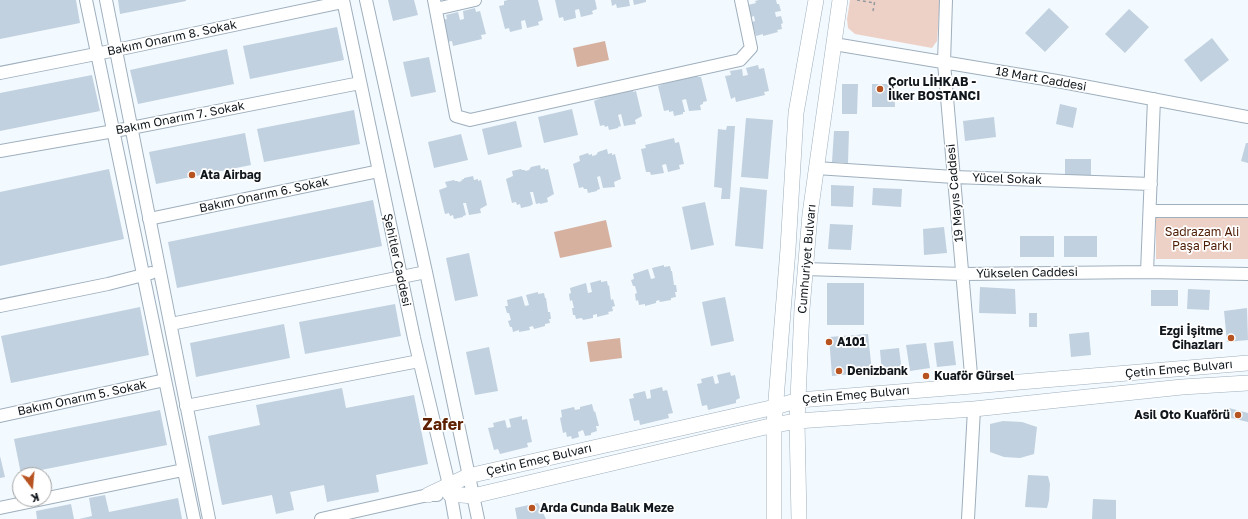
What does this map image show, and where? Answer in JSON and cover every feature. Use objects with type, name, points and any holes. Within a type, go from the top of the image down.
[{"type":"main road","name":"Cumhuriyet Bulvarı","points":[[774,519],[774,425],[788,249],[796,113],[816,0]]},
{"type":"main road","name":"Cumhuriyet Bulvarı","points":[[799,519],[797,421],[805,269],[810,214],[840,0]]},
{"type":"main road","name":"Çetin Emeç Bulvarı","points":[[428,495],[449,490],[468,476],[775,407],[799,400],[1248,363]]},
{"type":"main road","name":"Çetin Emeç Bulvarı","points":[[449,490],[473,496],[774,425],[797,421],[974,409],[1182,387],[1248,383]]},
{"type":"street","points":[[86,0],[194,519]]},
{"type":"street","points":[[106,0],[209,519]]},
{"type":"street","points":[[366,0],[426,272],[478,519]]},
{"type":"street","points":[[475,0],[435,4],[456,116],[470,120],[740,60],[751,48],[741,0]]},
{"type":"street","name":"19 Mayıs Caddesi","points":[[946,0],[944,63],[972,386]]},
{"type":"street","name":"Bakım Onarım 8. Sokak","points":[[0,73],[116,50],[343,1]]},
{"type":"street","name":"Şehitler Caddesi","points":[[343,1],[419,361],[455,519]]},
{"type":"street","name":"18 Mart Caddesi","points":[[834,44],[1057,81],[1248,117]]},
{"type":"street","name":"Bakım Onarım 7. Sokak","points":[[0,151],[131,128],[360,83]]},
{"type":"street","points":[[1147,272],[1154,99]]},
{"type":"street","name":"Yücel Sokak","points":[[816,168],[954,177],[1151,184]]},
{"type":"street","name":"Bakım Onarım 6. Sokak","points":[[149,219],[379,171]]},
{"type":"street","points":[[1150,210],[1248,211]]},
{"type":"street","name":"Yükselen Caddesi","points":[[805,269],[963,274],[1147,272],[1248,274]]},
{"type":"street","points":[[0,306],[108,284],[160,270]]},
{"type":"street","points":[[170,324],[426,272]]},
{"type":"street","points":[[186,406],[419,361]]},
{"type":"street","name":"Bakım Onarım 5. Sokak","points":[[0,416],[165,380]]},
{"type":"street","points":[[968,519],[974,409]]},
{"type":"street","points":[[0,508],[184,470]]},
{"type":"street","points":[[321,519],[428,495]]},
{"type":"path","points":[[857,0],[875,3]]},
{"type":"path","points":[[873,11],[875,0]]},
{"type":"green space","points":[[850,0],[940,0],[937,41],[932,48],[855,34],[848,28],[847,19]]},
{"type":"green space","name":"Sadrazam Ali Paşa Parkı","points":[[1156,218],[1248,218],[1248,259],[1156,259]]},
{"type":"shaded area","points":[[605,41],[609,60],[577,67],[573,48]]},
{"type":"shaded area","points":[[606,220],[612,247],[560,258],[554,232]]},
{"type":"shaded area","points":[[620,338],[622,358],[590,362],[587,342]]},
{"type":"building","points":[[0,0],[76,0],[80,23],[0,39]]},
{"type":"building","points":[[118,0],[186,0],[186,1],[120,14]]},
{"type":"building","points":[[388,0],[414,0],[418,15],[393,21]]},
{"type":"building","points":[[538,0],[543,20],[538,22],[539,25],[527,28],[525,20],[521,21],[522,29],[510,32],[509,28],[505,29],[499,6],[504,5],[504,1]]},
{"type":"building","points":[[555,0],[595,0],[597,9],[592,11],[593,14],[581,17],[579,9],[575,10],[576,18],[564,21],[563,17],[559,18]]},
{"type":"building","points":[[611,0],[629,0],[630,6],[617,8],[616,4],[612,6]]},
{"type":"building","points":[[633,0],[646,0],[646,2],[634,5]]},
{"type":"building","points":[[776,0],[777,4],[779,4],[781,11],[775,12],[776,17],[781,16],[783,23],[781,24],[782,29],[777,30],[778,32],[763,36],[763,34],[756,36],[752,22],[755,21],[754,16],[751,17],[748,5],[756,3],[755,1]]},
{"type":"building","points":[[475,8],[476,12],[480,11],[486,34],[481,35],[482,39],[453,46],[452,41],[447,42],[442,20],[447,19],[446,15],[458,12],[460,20],[464,19],[463,11]]},
{"type":"building","points":[[1049,8],[1069,27],[1045,52],[1025,33]]},
{"type":"building","points":[[1129,9],[1149,27],[1125,53],[1105,34]]},
{"type":"building","points":[[337,27],[344,60],[250,79],[243,46]]},
{"type":"building","points":[[1212,38],[1229,60],[1201,82],[1184,60]]},
{"type":"building","points":[[227,49],[234,84],[138,104],[130,70]]},
{"type":"building","points":[[429,57],[436,92],[411,97],[403,62]]},
{"type":"building","points":[[758,65],[759,69],[764,68],[769,91],[764,92],[765,95],[736,102],[735,97],[731,99],[725,76],[731,75],[730,71],[742,69],[743,76],[748,75],[746,68]]},
{"type":"building","points":[[92,75],[100,111],[0,131],[0,93]]},
{"type":"building","points":[[697,75],[698,77],[701,77],[707,101],[700,105],[701,110],[689,111],[686,99],[682,100],[685,112],[683,112],[683,114],[674,116],[673,111],[664,111],[658,86],[666,83],[665,78]]},
{"type":"building","points":[[842,84],[858,84],[857,114],[842,114]]},
{"type":"building","points":[[872,84],[894,84],[895,107],[872,107]]},
{"type":"building","points":[[628,87],[629,91],[636,91],[642,116],[635,120],[636,124],[624,126],[621,114],[618,115],[621,126],[618,128],[609,130],[608,126],[600,126],[594,101],[601,98],[600,93]]},
{"type":"building","points":[[1060,104],[1077,108],[1073,128],[1056,124]]},
{"type":"building","points":[[572,109],[578,135],[544,143],[538,117]]},
{"type":"building","points":[[354,110],[360,144],[264,162],[257,129]]},
{"type":"building","points":[[994,117],[996,137],[965,141],[963,121]]},
{"type":"building","points":[[746,118],[773,120],[768,179],[741,177]]},
{"type":"building","points":[[516,121],[522,147],[488,155],[482,129]]},
{"type":"building","points":[[727,126],[735,126],[730,199],[721,199],[722,188],[714,187],[718,129],[726,130]]},
{"type":"building","points":[[834,131],[849,131],[848,163],[832,162]]},
{"type":"building","points":[[245,133],[251,165],[156,184],[149,152]]},
{"type":"building","points":[[461,134],[468,160],[434,168],[428,142]]},
{"type":"building","points":[[674,138],[675,143],[679,142],[684,164],[679,165],[680,169],[668,172],[666,164],[662,165],[664,173],[651,175],[650,172],[646,172],[641,149],[646,148],[645,145]]},
{"type":"building","points":[[1246,143],[1248,143],[1248,163],[1241,161]]},
{"type":"building","points":[[607,149],[608,154],[615,154],[621,179],[614,182],[615,187],[603,188],[600,176],[597,177],[600,189],[597,191],[588,193],[587,189],[584,189],[583,187],[579,188],[573,164],[580,161],[579,156],[588,153],[589,155],[592,154],[592,156],[596,155],[598,152]]},
{"type":"building","points":[[1065,159],[1091,159],[1091,177],[1065,176]]},
{"type":"building","points":[[540,165],[541,169],[548,169],[554,194],[547,198],[548,202],[536,204],[533,192],[530,192],[533,204],[530,206],[521,208],[520,204],[517,205],[516,202],[512,203],[506,179],[513,176],[512,171],[521,169],[525,171],[529,170],[531,167]]},
{"type":"building","points":[[109,169],[124,239],[0,266],[0,192]]},
{"type":"building","points":[[473,176],[474,180],[481,180],[487,205],[480,209],[481,213],[469,215],[466,203],[463,203],[466,215],[463,217],[454,219],[453,215],[450,216],[449,213],[445,214],[439,190],[447,187],[445,182],[454,180],[458,182],[462,181],[461,180],[464,178]]},
{"type":"building","points":[[831,185],[854,186],[853,207],[831,206]]},
{"type":"building","points":[[740,187],[767,190],[763,249],[735,246]]},
{"type":"building","points":[[873,188],[902,189],[901,207],[872,205]]},
{"type":"building","points":[[373,200],[382,246],[177,288],[168,242]]},
{"type":"building","points":[[705,202],[714,245],[691,250],[682,207]]},
{"type":"building","points":[[830,224],[853,225],[851,250],[828,249]]},
{"type":"building","points":[[944,227],[947,253],[924,255],[923,229]]},
{"type":"building","points":[[1020,236],[1054,236],[1054,257],[1020,257]]},
{"type":"building","points":[[1064,236],[1097,236],[1097,257],[1064,257]]},
{"type":"building","points":[[469,253],[478,296],[455,301],[446,258]]},
{"type":"building","points":[[664,265],[664,267],[670,266],[672,271],[674,285],[676,285],[676,297],[671,298],[671,300],[660,302],[659,300],[656,301],[656,303],[645,306],[645,304],[639,305],[638,300],[636,301],[635,294],[637,293],[635,286],[633,286],[631,280],[634,279],[633,274],[648,269],[651,279],[655,278],[652,268]]},
{"type":"building","points":[[601,280],[601,282],[607,281],[608,286],[609,285],[611,300],[613,299],[615,306],[612,307],[613,311],[608,312],[609,314],[597,317],[597,314],[593,315],[593,318],[583,320],[582,318],[576,319],[575,315],[573,315],[572,308],[574,308],[572,300],[570,301],[570,288],[586,283],[588,293],[592,292],[590,283]]},
{"type":"building","points":[[827,283],[864,283],[864,325],[827,325]]},
{"type":"building","points":[[980,287],[1015,289],[1016,314],[979,313]]},
{"type":"building","points":[[1188,289],[1210,290],[1209,310],[1187,309]]},
{"type":"building","points":[[1151,290],[1178,290],[1178,306],[1151,306]]},
{"type":"building","points":[[538,292],[538,294],[544,293],[546,298],[548,312],[550,312],[550,323],[534,329],[533,326],[529,327],[530,330],[519,332],[519,330],[513,332],[508,321],[511,320],[509,313],[507,313],[505,306],[508,306],[507,300],[522,296],[525,306],[529,305],[526,295]]},
{"type":"building","points":[[725,297],[734,341],[711,346],[702,302]]},
{"type":"building","points":[[395,304],[401,336],[305,354],[299,322]]},
{"type":"building","points":[[140,307],[149,355],[11,383],[1,336]]},
{"type":"building","points":[[1247,308],[1248,340],[1227,342],[1224,311]]},
{"type":"building","points":[[1029,313],[1037,313],[1037,327],[1029,327]]},
{"type":"building","points":[[284,324],[290,358],[196,377],[190,343]]},
{"type":"building","points":[[1089,332],[1091,355],[1071,357],[1069,334]]},
{"type":"building","points":[[868,334],[872,372],[832,376],[829,337]]},
{"type":"building","points":[[953,341],[956,365],[937,367],[934,343]]},
{"type":"building","points":[[926,343],[930,368],[910,371],[906,345]]},
{"type":"building","points":[[489,347],[498,391],[475,395],[466,352]]},
{"type":"building","points":[[899,348],[902,372],[882,374],[880,350]]},
{"type":"building","points":[[730,372],[731,376],[735,375],[740,398],[736,400],[736,403],[708,410],[707,405],[702,406],[697,384],[702,383],[701,379],[713,376],[715,384],[719,383],[717,375]]},
{"type":"building","points":[[662,387],[663,391],[667,390],[673,413],[668,414],[669,418],[640,425],[639,420],[634,421],[629,399],[634,398],[633,394],[645,391],[647,399],[651,398],[650,390]]},
{"type":"building","points":[[342,388],[346,408],[414,395],[428,464],[376,475],[379,492],[327,502],[324,485],[290,492],[294,510],[276,514],[272,495],[222,505],[208,436],[260,425],[256,405]]},
{"type":"building","points":[[592,404],[599,426],[596,426],[597,431],[591,433],[591,435],[585,436],[583,430],[578,432],[579,437],[572,439],[571,436],[567,437],[566,432],[563,433],[560,418],[562,417],[561,410],[574,407],[575,410]]},
{"type":"building","name":"Asil Oto Kuaförü","points":[[1229,408],[1248,413],[1248,422],[1227,417]]},
{"type":"building","points":[[160,410],[167,445],[52,468],[20,467],[14,439]]},
{"type":"building","points":[[522,416],[522,420],[527,419],[532,442],[527,443],[528,447],[500,454],[498,449],[494,450],[488,428],[494,427],[493,423],[505,420],[507,428],[511,427],[509,419]]},
{"type":"building","points":[[1003,421],[1022,422],[1037,427],[1034,454],[1020,458],[1004,457],[990,452],[990,424]]},
{"type":"building","points":[[0,456],[5,477],[0,478]]},
{"type":"building","points":[[1028,475],[1048,476],[1050,484],[1047,508],[1025,507]]},
{"type":"building","points":[[105,495],[109,512],[178,498],[182,519],[79,519],[92,516],[89,498]]},
{"type":"building","points":[[1093,499],[1116,500],[1116,519],[1092,519]]},
{"type":"building","points":[[538,503],[546,519],[517,519],[515,508]]},
{"type":"building","points":[[71,504],[74,519],[37,519],[36,511]]},
{"type":"place","name":"Çorlu LİHKAB - İlker BOSTANCI","points":[[880,89]]},
{"type":"place","name":"Ata Airbag","points":[[192,175]]},
{"type":"place","name":"Ezgi İşitme Cihazları","points":[[1231,338]]},
{"type":"place","name":"A101","points":[[829,342]]},
{"type":"place","name":"Denizbank","points":[[839,371]]},
{"type":"place","name":"Kuaför Gürsel","points":[[926,376]]},
{"type":"place","name":"Asil Oto Kuaförü","points":[[1238,415]]},
{"type":"place","name":"Arda Cunda Balık Meze","points":[[532,508]]},
{"type":"district","name":"Zafer","points":[[443,425]]}]
